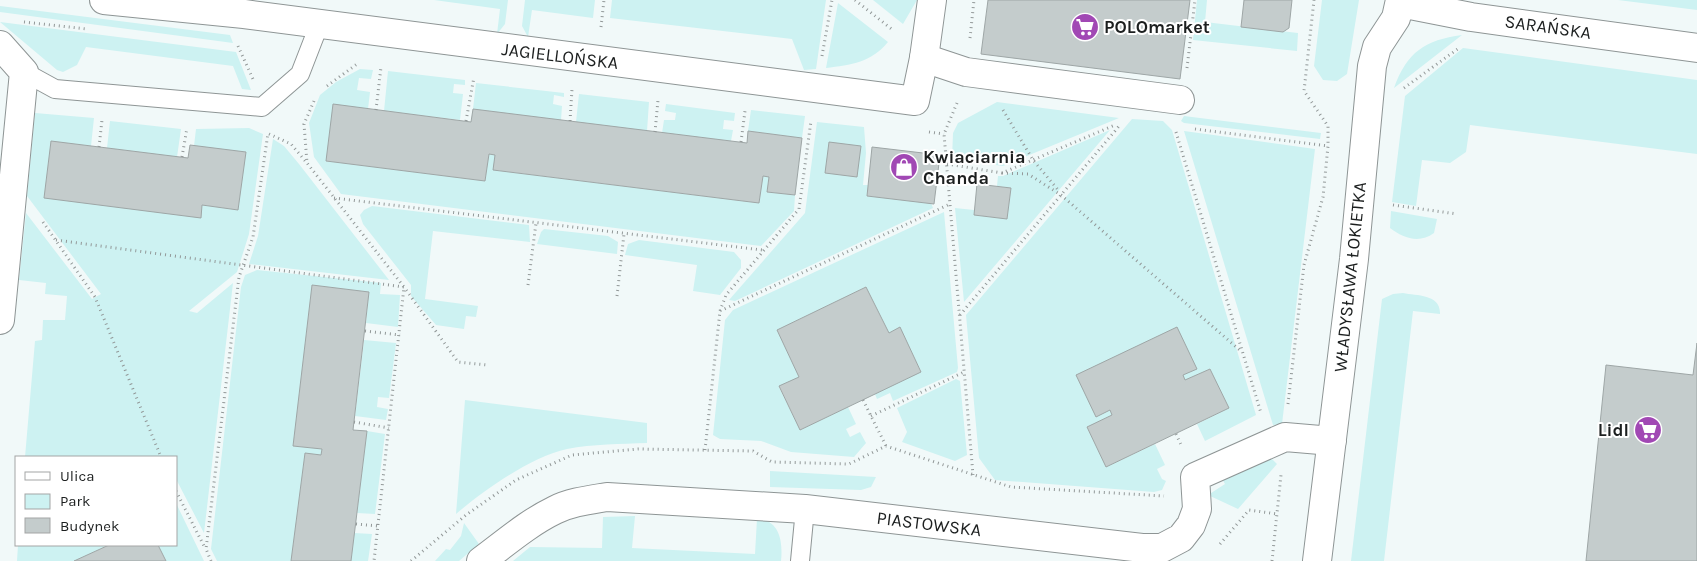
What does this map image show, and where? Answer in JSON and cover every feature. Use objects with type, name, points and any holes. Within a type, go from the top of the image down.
[{"type":"street","name":"JAGIELLOŃSKA","points":[[104,0],[229,13],[915,101],[924,58],[932,0]]},
{"type":"street","name":"SARAŃSKA","points":[[1400,1],[1471,17],[1697,48]]},
{"type":"street","name":"WŁADYSŁAWA ŁOKIETKA","points":[[1317,561],[1354,259],[1372,66],[1377,46],[1396,18],[1400,1]]},
{"type":"street","points":[[0,45],[24,72],[0,320]]},
{"type":"street","points":[[924,58],[966,72],[1180,100]]},
{"type":"street","name":"PIASTOWSKA","points":[[481,561],[518,533],[554,510],[580,501],[607,497],[805,508],[1142,548],[1162,548],[1181,538],[1191,525],[1197,509],[1195,477],[1285,437],[1332,440]]},
{"type":"lane","points":[[24,72],[55,89],[262,107],[300,74],[319,25]]},
{"type":"lane","points":[[800,561],[805,508]]},
{"type":"path","points":[[706,450],[720,311],[726,295],[762,250],[800,209],[816,88],[832,0]]},
{"type":"path","points":[[856,0],[924,58]]},
{"type":"path","points":[[1180,100],[1186,78],[1195,0]]},
{"type":"path","points":[[1272,561],[1304,265],[1322,197],[1328,146],[1328,126],[1304,91],[1314,0]]},
{"type":"path","points":[[206,549],[238,277],[253,237],[268,133],[257,88],[238,47],[229,13]]},
{"type":"path","points":[[1399,92],[1465,44]]},
{"type":"path","points":[[325,87],[357,64]]},
{"type":"path","points":[[376,110],[381,67]]},
{"type":"path","points":[[966,72],[998,102],[1033,160],[1061,194],[1243,353]]},
{"type":"path","points":[[466,121],[474,77]]},
{"type":"path","points":[[570,121],[572,87]]},
{"type":"path","points":[[318,92],[304,124],[307,163],[404,287],[458,362],[487,365]]},
{"type":"path","points":[[655,132],[658,96]]},
{"type":"path","points":[[741,142],[745,106]]},
{"type":"path","points":[[99,147],[103,116]]},
{"type":"path","points":[[959,316],[1122,122],[1002,173]]},
{"type":"path","points":[[182,157],[188,124]]},
{"type":"path","points":[[1184,128],[1174,127],[1265,426],[1285,437]]},
{"type":"path","points":[[1193,129],[1328,146]]},
{"type":"path","points":[[944,134],[973,475]]},
{"type":"path","points":[[946,164],[1002,173],[1028,174],[1061,194]]},
{"type":"path","points":[[15,180],[95,297],[161,456]]},
{"type":"path","points":[[334,198],[762,250]]},
{"type":"path","points":[[720,311],[950,204]]},
{"type":"path","points":[[528,285],[536,223]]},
{"type":"path","points":[[617,296],[624,234]]},
{"type":"path","points":[[56,240],[404,287]]},
{"type":"path","points":[[374,561],[404,287]]},
{"type":"path","points":[[365,331],[400,335]]},
{"type":"path","points":[[871,416],[964,372]]},
{"type":"path","points":[[863,400],[886,446]]},
{"type":"path","points":[[354,422],[389,428]]},
{"type":"path","points":[[1176,434],[1186,454]]},
{"type":"path","points":[[411,561],[466,515],[516,480],[572,455],[638,450],[753,451],[772,462],[849,464],[886,446],[1010,487],[1168,496]]},
{"type":"path","points":[[178,495],[212,561]]},
{"type":"path","points":[[1218,546],[1250,510],[1277,514]]},
{"type":"path","points":[[356,524],[378,526]]},
{"type":"green space","points":[[434,0],[508,0],[505,24],[497,34],[500,9]]},
{"type":"green space","points":[[525,0],[595,0],[593,18],[532,10],[528,37],[522,26]]},
{"type":"green space","points":[[612,0],[826,0],[816,69],[804,70],[792,39],[610,18]]},
{"type":"green space","points":[[873,0],[917,0],[903,24]]},
{"type":"green space","points":[[1197,0],[1207,0],[1205,22],[1298,33],[1297,51],[1193,40]]},
{"type":"green space","points":[[1322,0],[1359,0],[1347,74],[1337,81],[1323,80],[1314,66]]},
{"type":"green space","points":[[1618,0],[1697,0],[1697,10]]},
{"type":"green space","points":[[838,3],[888,42],[882,49],[868,58],[852,64],[826,68]]},
{"type":"green space","points":[[0,6],[230,35],[233,43],[0,12]]},
{"type":"green space","points":[[0,22],[236,52],[251,90],[242,89],[233,66],[86,47],[77,65],[63,72],[57,70]]},
{"type":"green space","points":[[1462,35],[1394,88],[1405,65],[1419,50],[1438,40]]},
{"type":"green space","points":[[1463,48],[1697,80],[1697,154],[1470,125],[1466,152],[1450,163],[1422,160],[1416,206],[1392,202],[1405,96]]},
{"type":"green space","points":[[360,69],[373,70],[371,79],[359,78],[357,90],[370,92],[368,109],[326,161],[485,181],[489,154],[495,155],[494,170],[759,203],[763,176],[769,177],[767,192],[795,195],[794,211],[761,246],[341,194],[314,157],[309,123],[320,95],[336,82]]},
{"type":"green space","points":[[388,71],[465,80],[465,85],[454,84],[453,93],[463,94],[460,120],[384,111]]},
{"type":"green space","points":[[476,83],[564,93],[564,97],[554,95],[553,104],[562,106],[561,120],[473,109]]},
{"type":"green space","points":[[579,94],[649,102],[647,131],[576,122]]},
{"type":"green space","points":[[997,102],[1119,118],[1003,166],[952,159],[953,133],[958,123]]},
{"type":"green space","points":[[666,104],[735,113],[734,121],[724,120],[723,129],[733,130],[731,141],[662,133],[664,120],[675,120],[676,113],[665,111]]},
{"type":"green space","points":[[751,110],[805,116],[802,138],[748,131]]},
{"type":"green space","points":[[35,113],[94,118],[91,146],[51,141],[44,198],[202,205],[238,210],[245,153],[194,146],[196,129],[249,128],[263,134],[249,234],[237,272],[189,311],[197,313],[233,283],[204,533],[178,483],[178,456],[25,456],[35,341],[42,340],[43,320],[65,320],[67,296],[45,294],[46,283],[19,280],[26,213],[92,299],[101,294],[27,196]]},
{"type":"green space","points":[[1184,116],[1321,133],[1320,139],[1184,123],[1181,121]]},
{"type":"green space","points":[[1132,119],[1163,121],[1172,130],[1256,415],[1205,441],[1197,424],[1229,408],[1210,369],[1185,380],[1183,375],[1196,369],[1077,375],[1096,417],[1110,410],[1112,415],[1087,427],[1106,467],[1155,444],[1165,465],[1157,469],[1162,479],[1166,481],[1162,490],[1154,492],[995,480],[979,458],[966,315]]},
{"type":"green space","points":[[110,121],[181,129],[177,157],[107,148]]},
{"type":"green space","points":[[817,122],[864,127],[866,153],[863,185],[868,185],[867,196],[931,203],[933,208],[735,301],[729,300],[805,213]]},
{"type":"green space","points":[[1110,130],[964,302],[955,208],[974,210],[974,215],[1007,219],[1011,188],[997,186],[998,176],[1003,176]]},
{"type":"green space","points":[[1184,131],[1315,149],[1282,424],[1273,425]]},
{"type":"green space","points":[[273,139],[284,146],[299,164],[389,280],[249,264],[258,236]]},
{"type":"green space","points":[[372,206],[529,225],[530,242],[433,231],[425,299],[478,306],[476,317],[466,316],[464,329],[436,325],[411,296],[411,285],[363,224],[360,215],[364,210]]},
{"type":"green space","points":[[1391,211],[1437,219],[1434,233],[1417,239],[1400,235],[1390,228]]},
{"type":"green space","points":[[944,212],[957,372],[893,401],[890,393],[877,399],[875,394],[921,371],[900,328],[889,333],[866,287],[777,330],[799,377],[779,387],[800,430],[848,407],[856,424],[846,429],[850,437],[860,432],[866,443],[854,457],[791,452],[761,441],[720,439],[713,435],[725,320],[733,310]]},
{"type":"green space","points":[[544,229],[608,236],[618,242],[617,254],[537,244]]},
{"type":"green space","points":[[639,240],[734,252],[741,260],[741,268],[720,295],[693,291],[697,265],[625,255],[628,244]]},
{"type":"green space","points":[[257,270],[381,283],[380,294],[400,295],[398,327],[366,323],[369,292],[312,285],[293,446],[322,449],[321,455],[305,453],[291,561],[217,561],[211,549],[241,287],[245,275]]},
{"type":"green space","points":[[1403,293],[1432,299],[1437,303],[1440,314],[1413,311],[1384,561],[1351,561],[1382,299],[1393,294]]},
{"type":"green space","points":[[364,340],[396,343],[389,398],[378,397],[377,407],[388,409],[386,420],[355,416]]},
{"type":"green space","points":[[956,379],[960,381],[967,455],[955,461],[902,442],[907,432],[897,408]]},
{"type":"green space","points":[[465,400],[647,423],[647,443],[587,446],[553,453],[508,476],[456,514]]},
{"type":"green space","points":[[367,431],[385,434],[375,514],[357,513]]},
{"type":"green space","points":[[1268,455],[1277,464],[1238,509],[1208,495],[1225,484],[1221,477]]},
{"type":"green space","points":[[770,471],[876,477],[871,487],[861,490],[770,487]]},
{"type":"green space","points":[[178,507],[204,561],[166,561],[158,546],[178,546]]},
{"type":"green space","points":[[635,516],[632,548],[755,554],[757,519],[765,520],[771,523],[778,533],[781,561],[513,561],[530,547],[602,548],[603,517]]},
{"type":"green space","points":[[464,523],[479,544],[459,561],[435,561],[446,549],[450,550],[461,536]]},
{"type":"green space","points":[[354,533],[372,534],[368,561],[351,561]]},
{"type":"green space","points":[[18,546],[107,546],[74,561],[17,561]]},
{"type":"building","name":"POLOmarket","points":[[988,0],[1190,0],[1180,79],[981,54]]},
{"type":"building","points":[[1244,0],[1292,0],[1289,28],[1283,32],[1241,27]]},
{"type":"building","points":[[333,104],[471,122],[473,109],[747,143],[748,131],[802,138],[795,195],[767,192],[769,177],[763,176],[759,203],[493,170],[495,155],[489,154],[485,181],[326,161]]},
{"type":"building","points":[[51,141],[188,158],[190,145],[246,152],[238,210],[202,205],[201,218],[44,198]]},
{"type":"building","points":[[829,142],[861,146],[857,177],[825,173]]},
{"type":"building","name":"Kwiaciarnia Chanda","points":[[872,147],[940,155],[934,204],[867,196]]},
{"type":"building","points":[[977,184],[1011,188],[1007,219],[974,215]]},
{"type":"building","points":[[312,285],[369,292],[353,430],[367,431],[351,561],[291,561],[305,453],[321,455],[322,449],[293,446]]},
{"type":"building","points":[[866,287],[889,333],[900,327],[921,372],[800,430],[779,386],[799,377],[777,330]]},
{"type":"building","points":[[1177,327],[1197,369],[1183,375],[1185,380],[1210,369],[1229,408],[1106,467],[1087,427],[1112,415],[1110,410],[1096,417],[1076,375]]},
{"type":"building","name":"Lidl","points":[[1697,343],[1697,561],[1586,561],[1606,365],[1693,375]]},
{"type":"building","points":[[107,546],[158,546],[166,561],[74,561]]},
{"type":"place","name":"POLOmarket","points":[[1085,27]]},
{"type":"place","name":"Kwiaciarnia Chanda","points":[[904,167]]},
{"type":"place","name":"Lidl","points":[[1648,430]]}]
